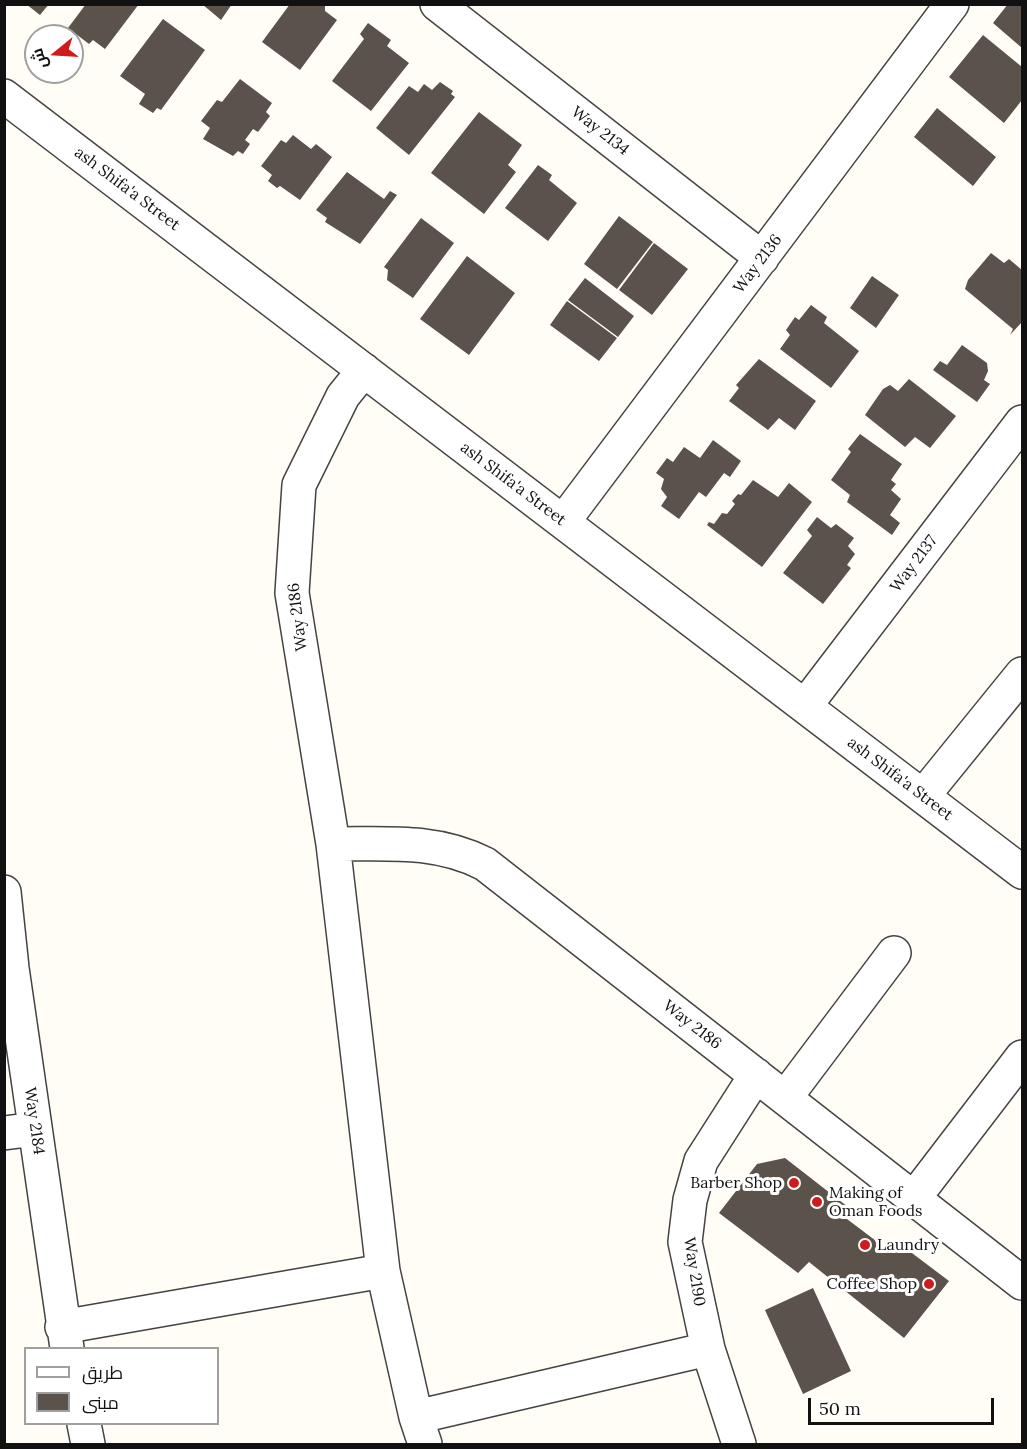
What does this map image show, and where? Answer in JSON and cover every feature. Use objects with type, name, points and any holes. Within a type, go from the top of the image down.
[{"type":"street","name":"Way 2134","points":[[437,4],[762,258]]},
{"type":"street","name":"Way 2136","points":[[563,522],[952,4]]},
{"type":"street","name":"ash Shifa'a Street","points":[[4,96],[1023,872]]},
{"type":"street","name":"Way 2186","points":[[364,370],[343,396],[299,485],[292,593],[333,844],[383,1271],[420,1431]]},
{"type":"street","name":"Way 2137","points":[[805,706],[1020,431]]},
{"type":"street","points":[[923,796],[1023,674]]},
{"type":"street","name":"Way 2186","points":[[333,844],[434,846],[469,856],[485,864],[1023,1283]]},
{"type":"street","name":"Way 2184","points":[[4,892],[20,1131],[65,1338]]},
{"type":"street","points":[[785,1098],[894,953]]},
{"type":"street","points":[[914,1198],[1023,1057]]},
{"type":"street","name":"Way 2190","points":[[739,1444],[708,1349],[686,1242],[690,1200],[701,1161],[756,1075]]},
{"type":"street","points":[[65,1338],[383,1271]]},
{"type":"street","points":[[420,1431],[708,1349]]},
{"type":"street","points":[[84,1425],[88,1444]]},
{"type":"building","points":[[26,4],[49,4],[40,15]]},
{"type":"building","points":[[86,4],[139,4],[105,49],[93,40],[89,44],[84,40],[84,24],[71,24]]},
{"type":"building","points":[[202,4],[232,4],[221,20]]},
{"type":"building","points":[[290,4],[325,4],[325,11],[337,20],[300,70],[262,42]]},
{"type":"building","points":[[1008,4],[1022,4],[1022,48],[993,23]]},
{"type":"building","points":[[163,19],[205,50],[161,110],[157,108],[153,113],[139,104],[145,94],[120,76]]},
{"type":"building","points":[[368,23],[391,40],[387,46],[409,63],[371,111],[332,81],[364,39],[360,34]]},
{"type":"building","points":[[983,35],[1022,67],[1022,100],[1004,123],[949,77]]},
{"type":"building","points":[[240,79],[272,103],[266,112],[270,116],[258,132],[253,129],[245,140],[250,144],[243,154],[238,151],[233,156],[203,139],[210,128],[201,121],[217,100],[222,102]]},
{"type":"building","points":[[440,82],[453,91],[451,94],[455,97],[409,155],[376,128],[409,86],[418,92],[424,84],[432,90]]},
{"type":"building","points":[[937,108],[996,157],[973,186],[914,137]]},
{"type":"building","points":[[479,112],[522,145],[508,165],[516,172],[484,214],[431,173]]},
{"type":"building","points":[[293,135],[311,149],[316,144],[332,157],[300,200],[280,186],[277,188],[268,181],[272,175],[261,166],[281,140],[286,143]]},
{"type":"building","points":[[538,165],[552,175],[549,180],[577,203],[548,241],[505,208]]},
{"type":"building","points":[[347,172],[384,199],[390,191],[397,195],[360,244],[325,222],[327,218],[316,210]]},
{"type":"building","points":[[619,216],[653,242],[617,289],[584,264]]},
{"type":"building","points":[[421,218],[454,243],[413,298],[387,280],[388,270],[384,267]]},
{"type":"building","points":[[654,243],[688,269],[652,315],[619,290]]},
{"type":"building","points":[[991,253],[1004,263],[1009,259],[1022,270],[1022,322],[1010,335],[1013,329],[965,289],[968,280]]},
{"type":"building","points":[[467,256],[515,293],[469,355],[420,319]]},
{"type":"building","points":[[872,276],[899,295],[876,328],[850,308]]},
{"type":"building","points":[[585,278],[634,316],[618,337],[568,300]]},
{"type":"building","points":[[567,301],[617,338],[599,361],[550,325]]},
{"type":"building","points":[[811,305],[827,317],[824,323],[859,351],[831,388],[780,349],[790,335],[786,330],[795,317],[799,320]]},
{"type":"building","points":[[962,345],[987,363],[988,371],[984,380],[990,384],[977,402],[933,370],[940,361],[947,365]]},
{"type":"building","points":[[759,359],[816,401],[795,430],[779,418],[768,430],[729,401],[739,388],[736,385]]},
{"type":"building","points":[[909,379],[956,416],[930,448],[915,437],[905,447],[865,415],[883,389],[890,385],[898,391]]},
{"type":"building","points":[[860,434],[902,464],[891,480],[896,484],[891,490],[901,499],[890,515],[900,523],[892,535],[847,502],[850,495],[831,480],[851,452],[848,449]]},
{"type":"building","points":[[713,440],[741,461],[730,477],[724,473],[706,497],[699,492],[679,519],[661,506],[667,497],[661,489],[664,479],[656,473],[667,458],[673,462],[684,447],[700,458]]},
{"type":"building","points":[[753,480],[778,497],[789,483],[812,502],[762,567],[707,525],[709,522],[714,524],[722,513],[727,514],[735,504],[732,501],[738,494],[741,495]]},
{"type":"building","points":[[817,517],[831,528],[836,524],[854,538],[848,546],[855,554],[847,565],[851,568],[823,604],[783,573],[812,536],[807,530]]},
{"type":"building","points":[[785,1158],[848,1207],[843,1216],[888,1250],[896,1241],[949,1281],[904,1338],[809,1262],[798,1273],[719,1213],[757,1164]]},
{"type":"building","points":[[813,1288],[851,1371],[803,1394],[765,1310]]},
{"type":"place","name":"Barber Shop","points":[[794,1183]]},
{"type":"place","name":"Making of Oman Foods","points":[[817,1202]]},
{"type":"place","name":"Laundry","points":[[865,1245]]},
{"type":"place","name":"Coffee Shop","points":[[929,1284]]}]
